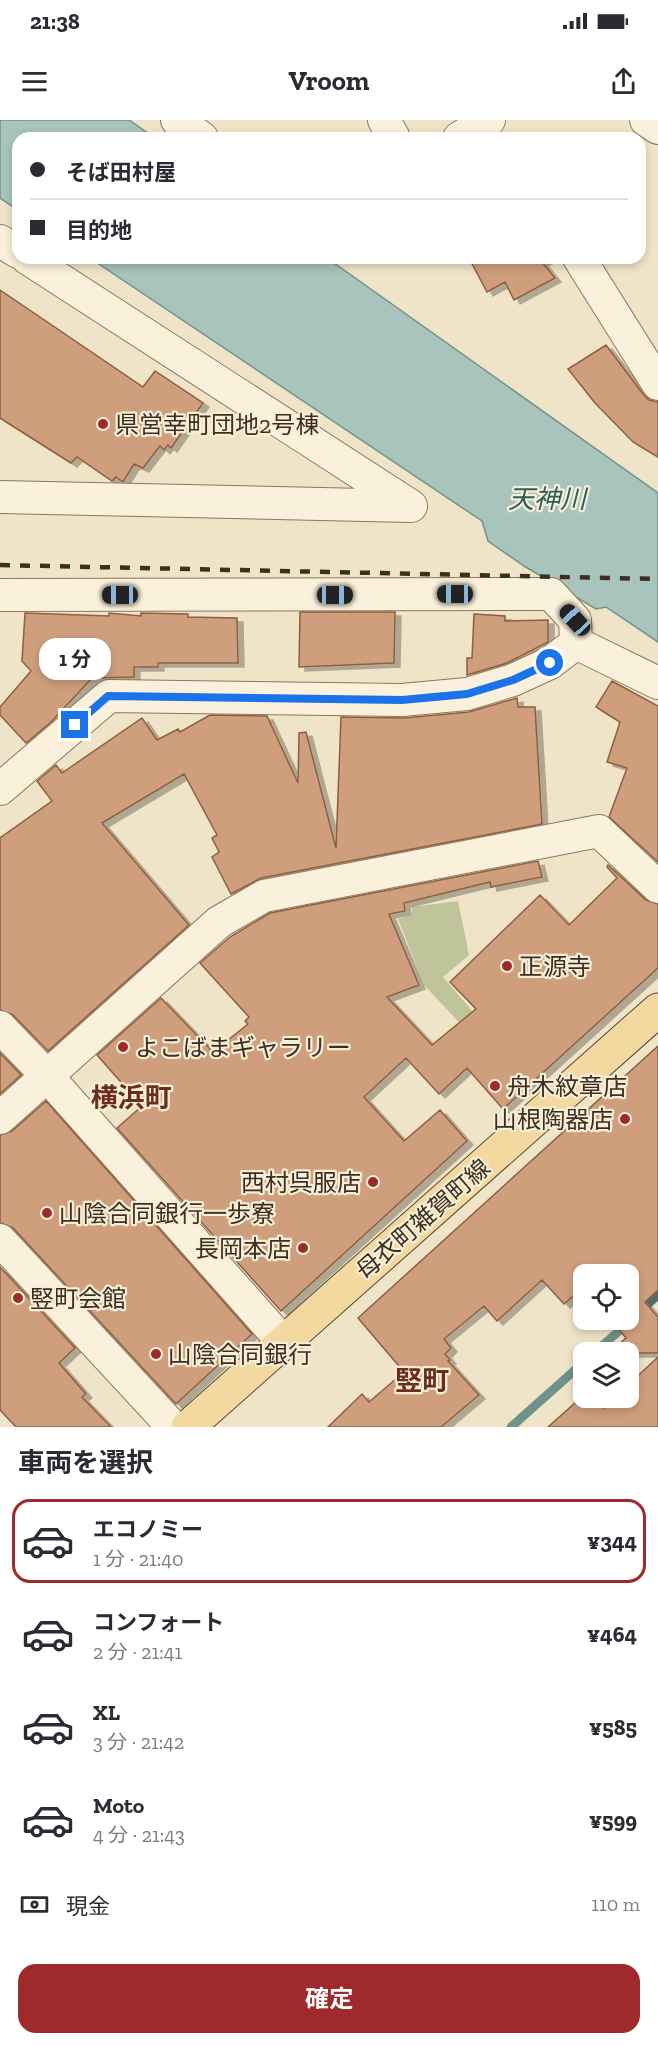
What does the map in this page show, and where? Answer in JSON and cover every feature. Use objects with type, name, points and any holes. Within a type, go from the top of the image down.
[{"type":"main road","name":"母衣町雑賀町線","points":[[188,1427],[658,1010]]},
{"type":"street","points":[[469,132],[490,120]]},
{"type":"street","points":[[646,120],[658,128]]},
{"type":"street","points":[[0,497],[411,506],[36,264]]},
{"type":"street","points":[[583,264],[658,384]]},
{"type":"street","points":[[0,595],[551,594],[575,620],[576,643]]},
{"type":"street","points":[[576,643],[658,683]]},
{"type":"street","points":[[3,783],[108,696],[402,700],[467,694],[513,680],[550,663],[576,643]]},
{"type":"street","points":[[0,1118],[219,922],[264,896],[599,831],[658,888]]},
{"type":"street","points":[[0,1027],[48,1077],[283,1342]]},
{"type":"street","points":[[0,1240],[173,1427]]},
{"type":"green space","points":[[458,901],[469,955],[443,977],[480,1020],[468,1032],[424,985],[398,919],[412,915],[412,907]]},
{"type":"water","points":[[0,120],[129,120],[146,132],[12,132],[12,206],[0,198]]},
{"type":"water","name":"天神川","points":[[99,264],[335,264],[658,493],[658,642],[606,607],[596,609],[524,566],[488,541],[482,521]]},
{"type":"building","points":[[472,264],[544,264],[555,278],[514,300],[505,282],[487,292]]},
{"type":"building","points":[[0,290],[143,387],[155,371],[203,403],[171,448],[168,445],[164,450],[160,446],[143,468],[134,464],[123,482],[116,477],[112,481],[77,457],[71,463],[0,418]]},
{"type":"building","points":[[606,345],[643,394],[649,400],[658,402],[658,457],[633,442],[595,403],[568,369]]},
{"type":"building","points":[[300,612],[395,612],[394,663],[299,667]]},
{"type":"building","points":[[25,613],[109,616],[109,613],[141,616],[141,613],[188,614],[188,617],[237,618],[238,663],[158,663],[158,667],[134,667],[134,677],[92,678],[51,722],[26,743],[0,715],[0,707],[31,671],[22,661]]},
{"type":"building","points":[[474,614],[505,616],[505,621],[548,620],[548,642],[507,663],[467,675],[467,658],[472,658]]},
{"type":"building","points":[[612,681],[658,706],[658,862],[609,817],[627,768],[607,762],[620,722],[596,707]]},
{"type":"building","points":[[517,698],[518,707],[535,707],[542,824],[261,878],[231,894],[212,857],[219,852],[212,838],[217,835],[184,774],[102,823],[189,925],[48,1051],[13,1015],[0,1010],[0,838],[52,801],[37,781],[56,765],[62,773],[142,718],[157,740],[178,729],[180,732],[210,715],[267,716],[298,783],[299,733],[306,732],[336,848],[341,717],[404,718],[469,712]]},
{"type":"building","points":[[538,861],[542,877],[491,887],[490,882],[404,903],[405,911],[389,914],[419,985],[387,997],[432,1045],[476,1009],[450,982],[540,895],[569,925],[617,878],[607,867],[608,865],[646,900],[658,904],[658,968],[503,1109],[467,1068],[439,1094],[406,1058],[364,1097],[404,1141],[440,1110],[467,1141],[281,1311],[117,1128],[142,1106],[97,1055],[161,998],[213,1052],[248,1024],[245,1021],[249,1017],[200,963],[230,937],[270,913]]},
{"type":"building","points":[[658,1046],[658,1290],[645,1302],[658,1317],[658,1353],[639,1353],[639,1342],[621,1342],[626,1338],[619,1330],[639,1330],[639,1264],[573,1264],[573,1296],[564,1304],[542,1280],[497,1321],[484,1306],[444,1339],[451,1348],[445,1354],[450,1360],[448,1361],[479,1395],[441,1427],[328,1427],[362,1394],[369,1402],[404,1372],[358,1318]]},
{"type":"building","points":[[0,1053],[21,1075],[0,1094]]},
{"type":"building","points":[[46,1101],[252,1334],[176,1404],[13,1228],[0,1223],[0,1135],[12,1131]]},
{"type":"building","points":[[0,1267],[75,1348],[59,1363],[86,1394],[82,1397],[111,1427],[16,1427],[0,1410]]},
{"type":"building","points":[[658,1357],[658,1427],[548,1427],[573,1405],[573,1408],[639,1408],[639,1375]]},
{"type":"waterway","points":[[640,1311],[658,1295]]},
{"type":"waterway","points":[[606,1342],[620,1330]]},
{"type":"waterway","points":[[511,1427],[573,1372]]},
{"type":"railway","points":[[0,565],[658,579]]},
{"type":"place","name":"県営幸町団地2号棟","points":[[103,424]]},
{"type":"place","name":"正源寺","points":[[507,966]]},
{"type":"place","name":"よこばまギャラリー","points":[[123,1047]]},
{"type":"place","name":"舟木紋章店","points":[[495,1086]]},
{"type":"place","name":"山根陶器店","points":[[625,1119]]},
{"type":"place","name":"西村呉服店","points":[[373,1182]]},
{"type":"place","name":"山陰合同銀行一歩寮","points":[[47,1213]]},
{"type":"place","name":"長岡本店","points":[[303,1248]]},
{"type":"place","name":"竪町会館","points":[[18,1298]]},
{"type":"place","name":"山陰合同銀行","points":[[156,1354]]},
{"type":"district","name":"横浜町","points":[[131,1098]]},
{"type":"district","name":"竪町","points":[[422,1381]]},
{"type":"route","points":[[75,725],[108,696],[402,700],[467,694],[513,680],[550,663]]}]
